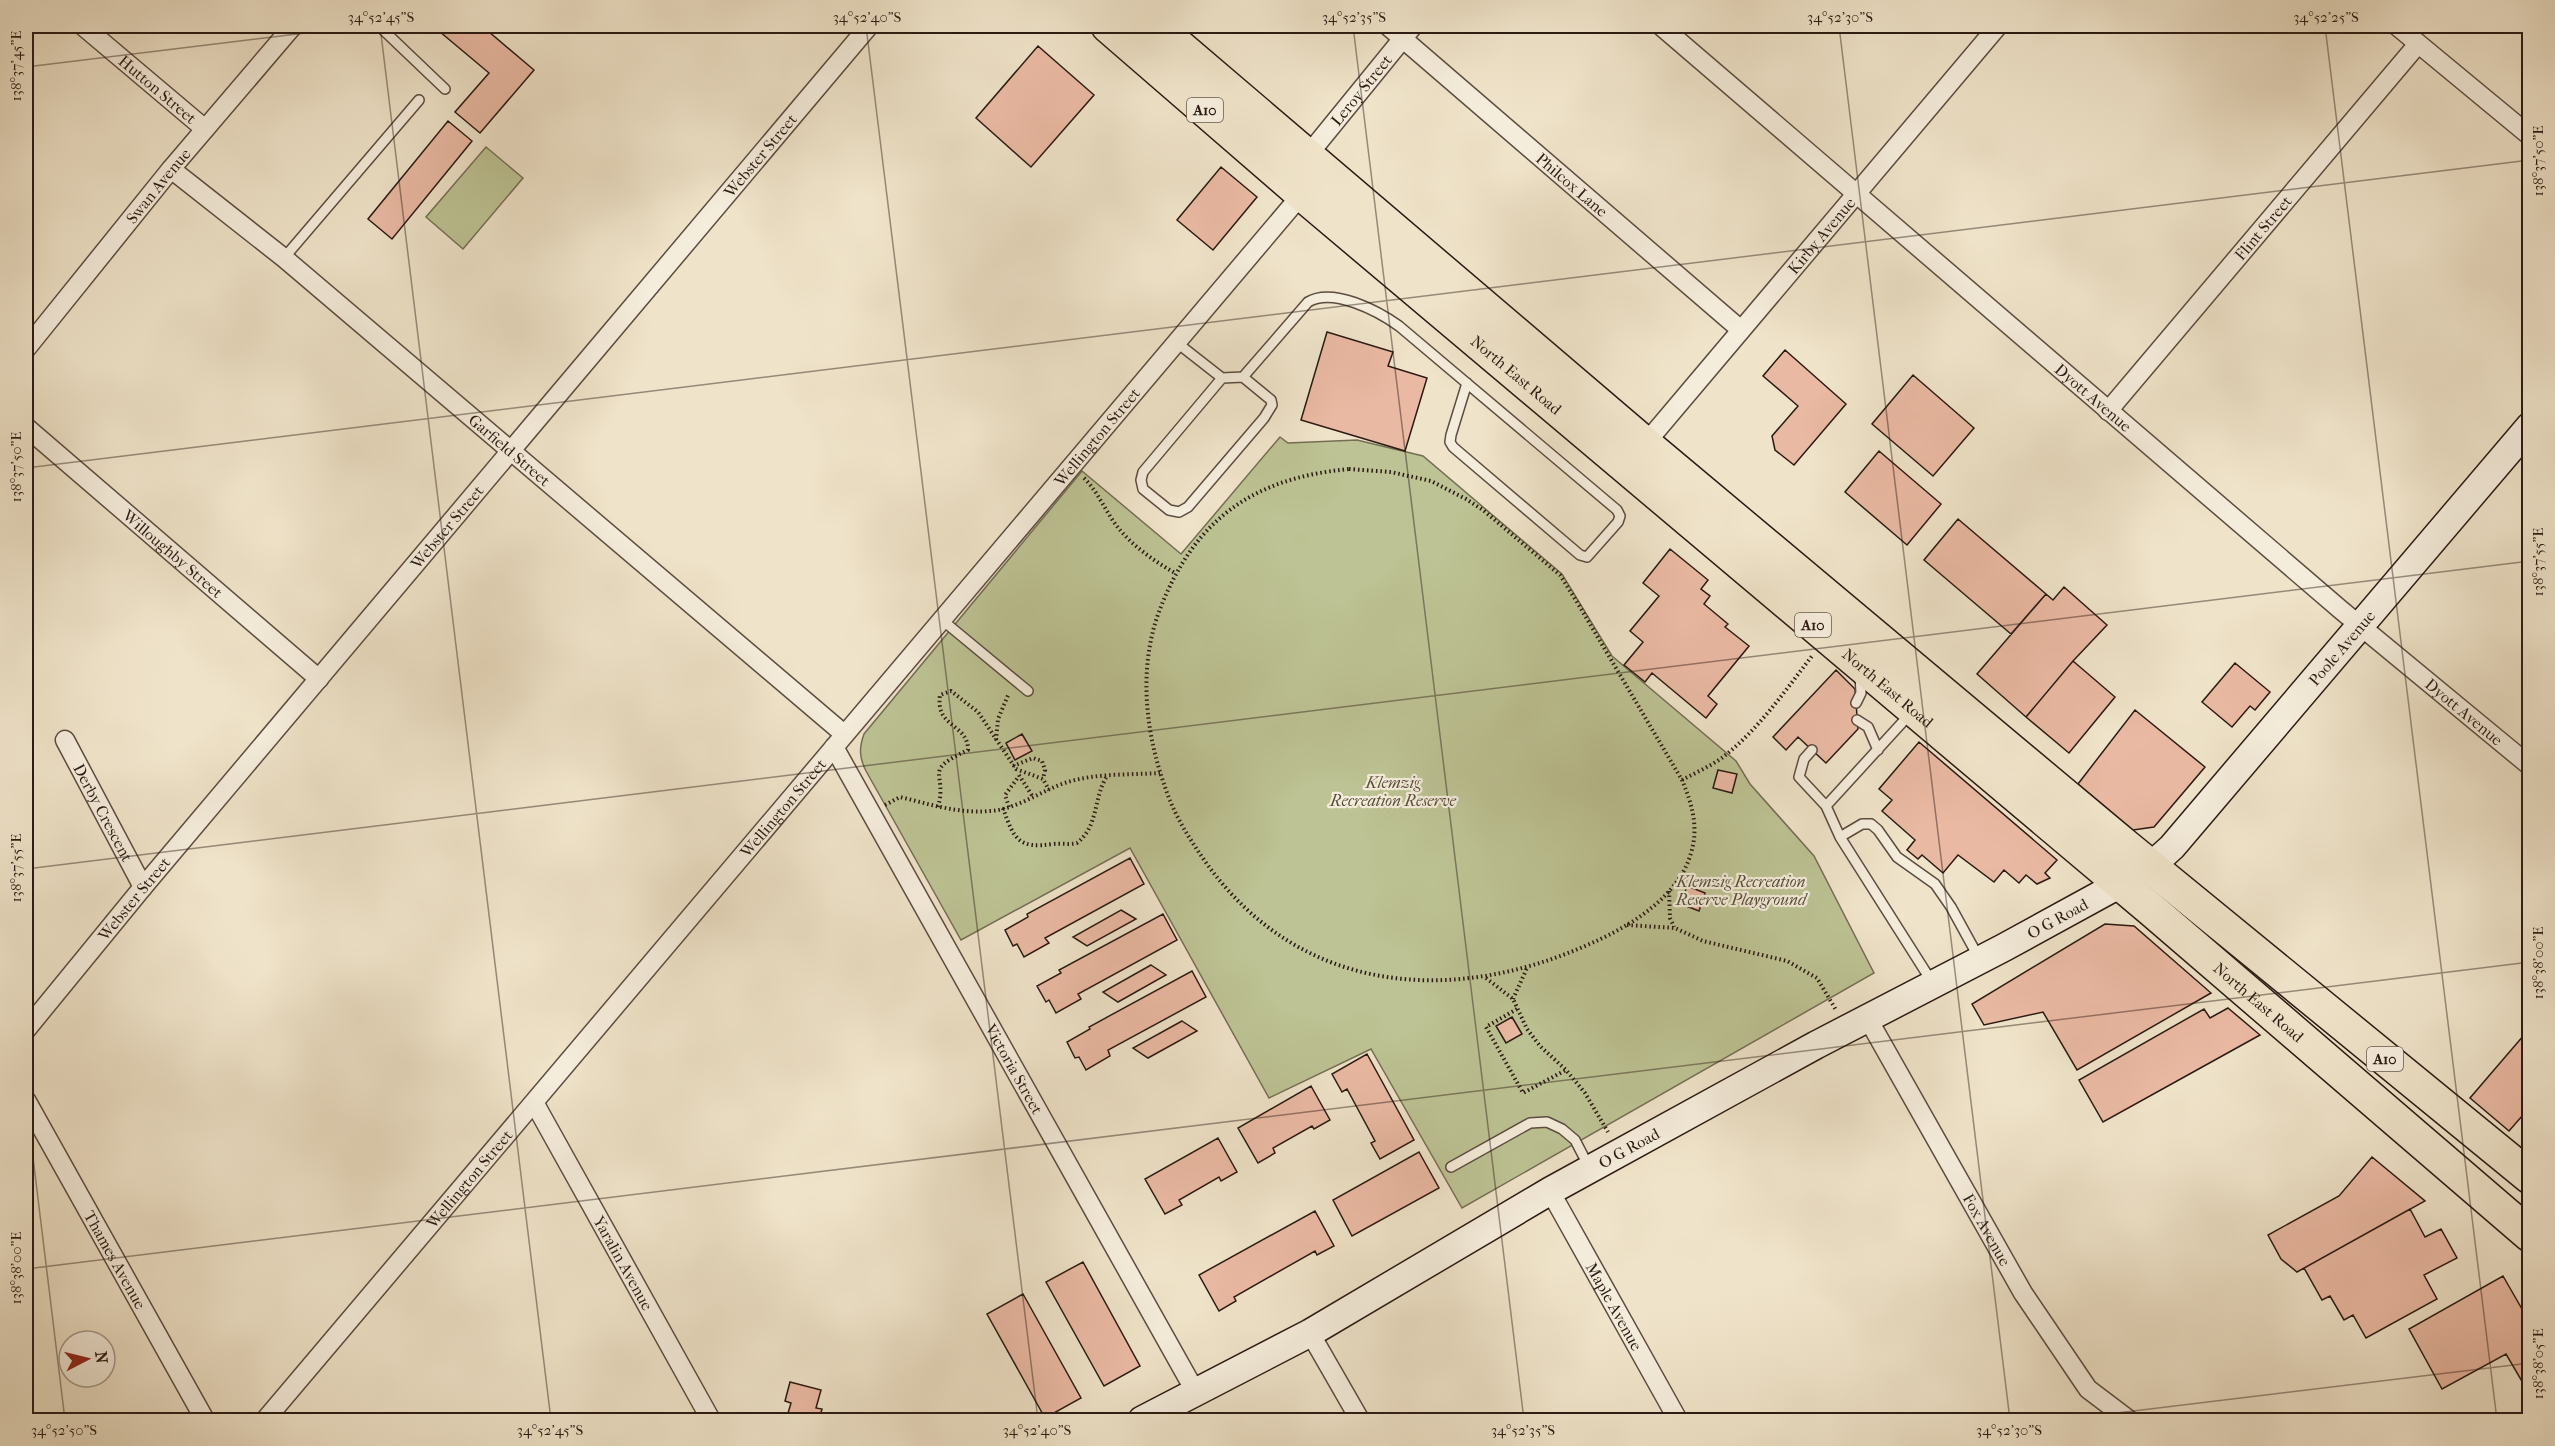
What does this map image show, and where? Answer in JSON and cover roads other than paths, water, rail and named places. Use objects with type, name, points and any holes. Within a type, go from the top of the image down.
[{"type":"highway","name":"North East Road","points":[[1108,26],[1302,194],[1636,456],[2525,1164]]},
{"type":"highway","name":"North East Road","points":[[1155,26],[1308,155],[1636,456],[1826,636],[2120,884],[2529,1235]]},
{"type":"highway","points":[[1302,194],[1308,155]]},
{"type":"highway","points":[[2120,884],[2151,866]]},
{"type":"highway","points":[[2489,1201],[2525,1164]]},
{"type":"main road","name":"Poole Avenue","points":[[2151,866],[2172,847],[2529,426]]},
{"type":"main road","name":"O G Road","points":[[1142,1420],[1310,1333],[1590,1169],[2120,884]]},
{"type":"street","name":"Hutton Street","points":[[83,26],[206,129]]},
{"type":"street","name":"Swan Avenue","points":[[26,349],[171,169],[293,26]]},
{"type":"street","name":"Webster Street","points":[[26,1030],[143,887],[869,26]]},
{"type":"street","name":"Philcox Lane","points":[[1388,26],[1408,32],[1741,330]]},
{"type":"street","name":"Dyott Avenue","points":[[1662,26],[2108,411],[2360,626],[2529,766]]},
{"type":"street","name":"Kirby Avenue","points":[[1636,456],[1998,26]]},
{"type":"street","points":[[2397,26],[2529,136]]},
{"type":"street","name":"Leroy Street","points":[[1308,155],[1408,32]]},
{"type":"street","name":"Flint Street","points":[[2108,411],[2418,44]]},
{"type":"street","name":"Garfield Street","points":[[171,169],[284,258],[511,451],[839,741]]},
{"type":"street","name":"Wellington Street","points":[[265,1420],[535,1104],[941,619],[1302,194]]},
{"type":"street","name":"Willoughby Street","points":[[26,427],[319,679]]},
{"type":"street","name":"Derby Crescent","points":[[65,740],[143,887]]},
{"type":"street","name":"Victoria Street","points":[[839,741],[872,812],[1195,1391]]},
{"type":"street","name":"Fox Avenue","points":[[1857,1024],[2023,1293],[2088,1389],[2129,1420]]},
{"type":"street","name":"Thames Avenue","points":[[26,1100],[205,1420]]},
{"type":"street","name":"Yaralin Avenue","points":[[535,1104],[711,1420]]},
{"type":"street","name":"Maple Avenue","points":[[1550,1191],[1678,1420]]},
{"type":"street","points":[[1310,1333],[1360,1420]]},
{"type":"lane","points":[[379,26],[445,89]]},
{"type":"lane","points":[[284,258],[419,100]]},
{"type":"lane","points":[[1244,377],[1308,302],[1315,297],[1354,303],[1379,312],[1399,326],[1467,383],[1617,510],[1620,516],[1618,522],[1587,557],[1580,555],[1453,447],[1450,442],[1451,435],[1467,383]]},
{"type":"lane","points":[[1176,342],[1222,378],[1244,377],[1271,400],[1270,410],[1188,507],[1179,512],[1169,510],[1143,489],[1141,480],[1143,471],[1222,378]]},
{"type":"lane","points":[[941,619],[1029,691]]},
{"type":"lane","points":[[1856,703],[1861,693],[1860,664]]},
{"type":"lane","points":[[1826,806],[1914,710]]},
{"type":"lane","points":[[1857,720],[1868,727],[1878,750]]},
{"type":"lane","points":[[1812,750],[1804,759],[1799,777],[1826,806],[1840,837],[1934,984]]},
{"type":"lane","points":[[1840,837],[1862,825],[1871,824],[1878,830],[1897,857],[1935,884],[1980,960]]},
{"type":"lane","points":[[1451,1167],[1530,1123],[1547,1122],[1562,1129],[1575,1140],[1590,1169]]},
{"type":"park label","name":"Klemzig Recreation Reserve","points":[[1393,791]]},
{"type":"park label","name":"Klemzig Recreation Reserve Playground","points":[[1741,890]]}]
